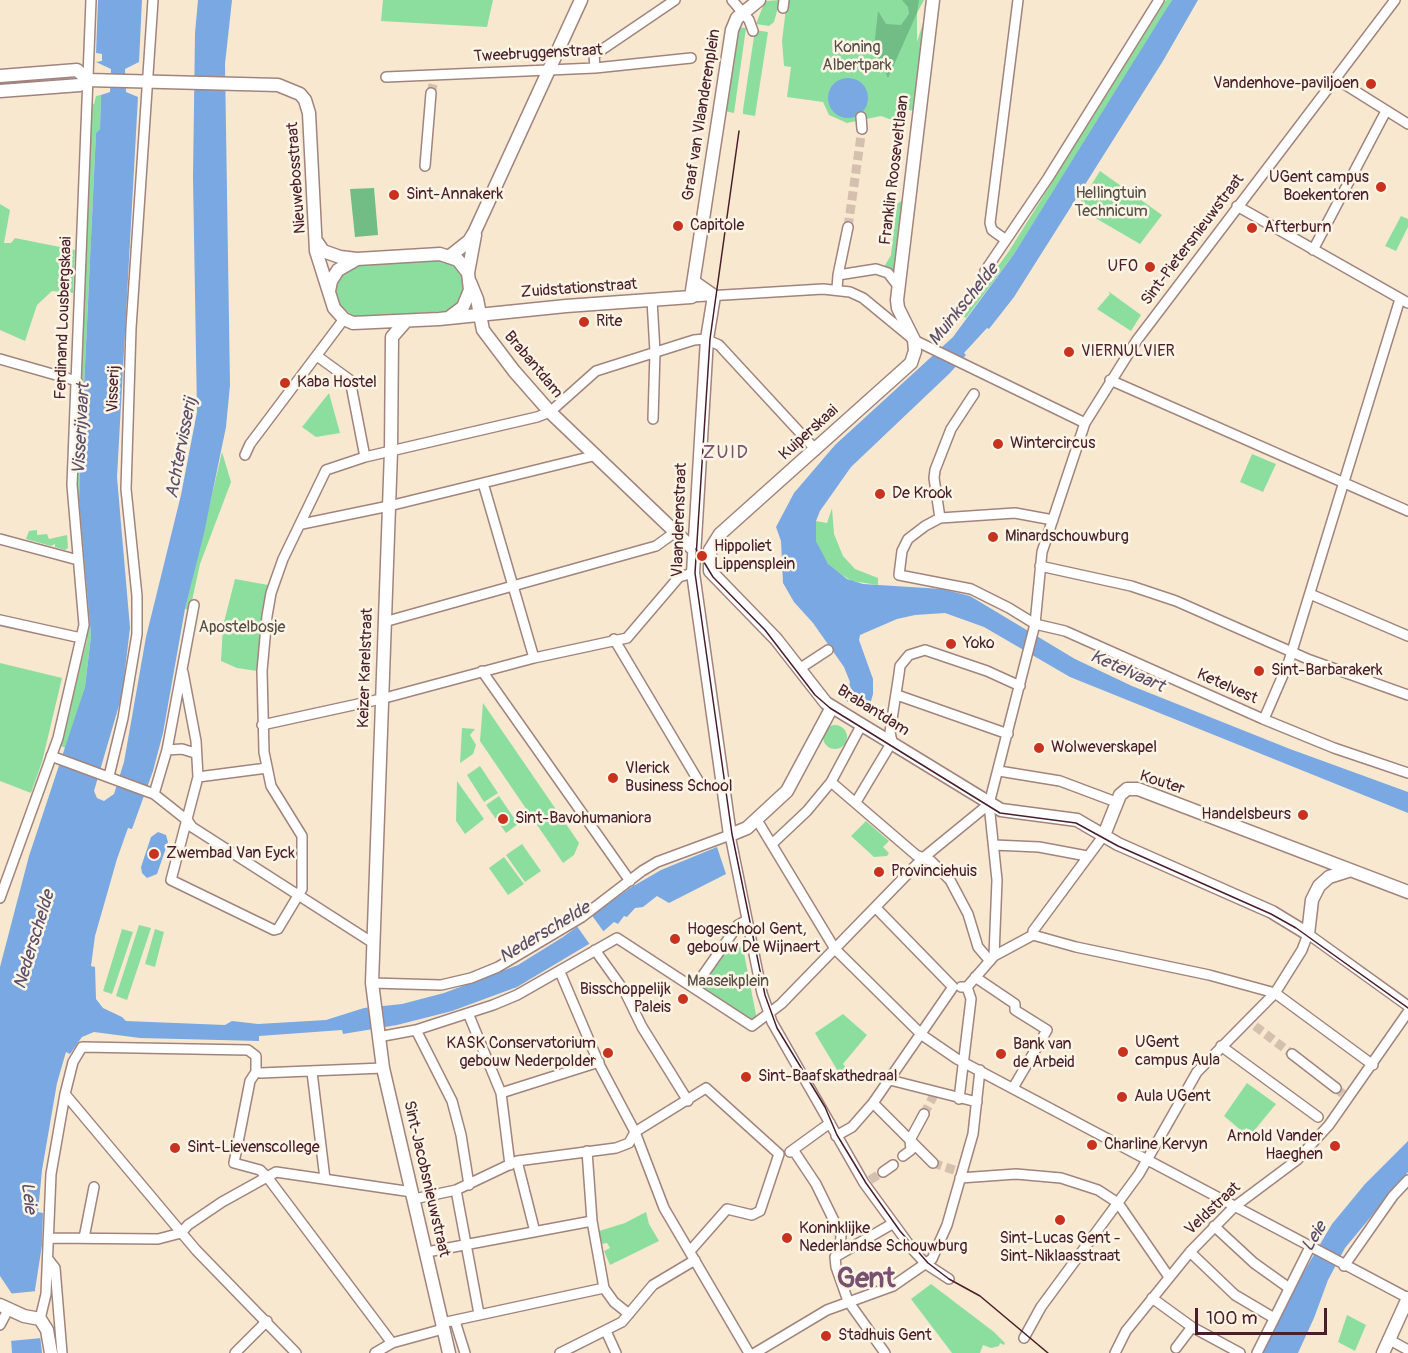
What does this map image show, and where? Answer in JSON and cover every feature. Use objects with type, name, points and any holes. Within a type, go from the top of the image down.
[{"type":"street","name":"Ferdinand Lousbergskaai","points":[[0,898],[2,886],[58,738],[84,625],[72,485],[92,0]]},
{"type":"street","name":"Visserij","points":[[109,776],[123,718],[137,634],[137,596],[126,489],[131,328],[153,0]]},
{"type":"street","points":[[450,256],[469,241],[476,231],[581,0]]},
{"type":"street","points":[[595,68],[594,55],[675,0]]},
{"type":"street","points":[[732,0],[741,14],[759,0]]},
{"type":"street","name":"Franklin Rooseveltlaan","points":[[914,340],[898,308],[898,286],[933,0]]},
{"type":"street","points":[[1006,240],[992,230],[990,223],[1018,0]]},
{"type":"street","points":[[985,272],[1159,0]]},
{"type":"street","name":"Sint-Pietersnieuwstraat","points":[[989,804],[1034,629],[1040,566],[1085,423],[1110,380],[1237,206],[1395,0]]},
{"type":"street","name":"Graaf van Vlaanderenplein","points":[[691,297],[732,30],[741,14],[749,20],[753,31]]},
{"type":"street","name":"Tweebruggenstraat","points":[[386,77],[595,68],[691,58]]},
{"type":"street","points":[[57,70],[57,86]]},
{"type":"street","points":[[0,76],[80,70],[88,80]]},
{"type":"street","points":[[1336,79],[1408,124]]},
{"type":"street","points":[[0,92],[80,85],[88,80],[147,81]]},
{"type":"street","name":"Nieuwebosstraat","points":[[147,81],[285,86],[300,94],[307,106],[318,242],[316,251],[334,308],[344,319]]},
{"type":"street","points":[[425,166],[431,93]]},
{"type":"street","points":[[1313,250],[1386,111]]},
{"type":"street","points":[[861,117],[862,129]]},
{"type":"street","points":[[1237,206],[1404,301],[1291,651],[1264,719]]},
{"type":"street","points":[[848,227],[837,289],[863,298],[914,340],[936,352],[1085,423]]},
{"type":"street","points":[[450,317],[457,313],[468,300],[476,231]]},
{"type":"street","points":[[318,242],[330,255],[357,259],[427,254],[450,256],[458,260],[469,278],[480,314]]},
{"type":"street","points":[[329,292],[331,281],[338,270],[357,259]]},
{"type":"street","points":[[838,275],[876,269],[888,273],[898,286]]},
{"type":"street","points":[[694,282],[714,296]]},
{"type":"street","name":"Zuidstationstraat","points":[[344,319],[361,324],[378,323],[691,297],[837,289]]},
{"type":"street","name":"Vlaanderenstraat","points":[[714,296],[707,339],[693,573],[730,837]]},
{"type":"street","points":[[652,300],[655,352],[653,419]]},
{"type":"street","name":"Brabantdam","points":[[480,314],[483,330],[550,412],[597,455],[674,533]]},
{"type":"street","points":[[245,455],[258,432],[344,319]]},
{"type":"street","points":[[378,323],[392,337],[406,321]]},
{"type":"street","name":"Keizer Karelstraat","points":[[378,1034],[372,983],[391,451],[392,337]]},
{"type":"street","points":[[183,672],[187,682],[198,777],[171,880],[273,930],[278,928],[298,896],[302,885],[302,836],[272,786],[267,768],[262,725],[262,671],[271,593],[295,532],[302,524],[326,470],[365,457],[537,417],[550,412],[596,370],[694,340],[707,339],[719,345],[816,450]]},
{"type":"street","name":"Kuiperskaai","points":[[710,571],[709,559],[712,545],[720,534],[910,363],[915,351],[914,340]]},
{"type":"street","points":[[317,356],[350,380],[365,457]]},
{"type":"street","points":[[0,359],[77,381]]},
{"type":"street","points":[[1110,380],[1408,512]]},
{"type":"street","points":[[974,393],[951,429],[935,470],[933,478],[940,518],[1015,513],[1053,520]]},
{"type":"street","points":[[302,524],[389,506],[597,455]]},
{"type":"street","points":[[483,483],[534,658]]},
{"type":"street","name":"Ketelvest","points":[[940,518],[908,539],[902,550],[899,575],[960,586],[1009,608],[1034,629],[1065,631],[1334,748],[1408,773]]},
{"type":"street","points":[[384,622],[656,546],[674,533],[693,549]]},
{"type":"street","points":[[0,539],[78,560]]},
{"type":"street","points":[[1040,566],[1086,575],[1159,595],[1291,651],[1408,695]]},
{"type":"street","name":"Brabantdam","points":[[710,571],[766,628],[817,693],[832,707],[989,804],[1010,812],[1069,818],[1104,836]]},
{"type":"street","points":[[262,725],[381,699],[534,658],[627,638],[679,577],[693,573]]},
{"type":"street","points":[[1310,594],[1408,636]]},
{"type":"street","points":[[150,792],[167,750],[194,605]]},
{"type":"street","points":[[0,620],[81,638]]},
{"type":"street","points":[[614,639],[702,787],[723,787]]},
{"type":"street","points":[[799,669],[828,650]]},
{"type":"street","points":[[856,802],[892,742],[890,732],[899,674],[904,660],[915,651],[925,650],[987,671],[1020,686]]},
{"type":"street","points":[[482,671],[630,880]]},
{"type":"street","points":[[897,695],[1008,734]]},
{"type":"street","points":[[372,983],[441,985],[471,978],[498,967],[582,917],[657,862],[730,837],[754,822],[787,791],[832,707]]},
{"type":"street","points":[[772,844],[807,811],[831,782],[862,724]]},
{"type":"street","points":[[167,750],[182,749],[195,753]]},
{"type":"street","points":[[51,756],[150,792],[188,821],[192,827],[373,943]]},
{"type":"street","points":[[198,777],[267,768]]},
{"type":"street","points":[[992,958],[1033,935],[1087,856],[1104,836],[1116,802],[1060,781],[999,771]]},
{"type":"street","points":[[831,782],[923,858],[931,861],[954,887],[968,914],[978,947],[992,958]]},
{"type":"street","name":"Kouter","points":[[1116,802],[1123,791],[1138,789],[1408,892]]},
{"type":"street","points":[[876,908],[952,987],[967,987],[979,980],[992,958],[996,940],[994,845],[989,804]]},
{"type":"street","points":[[378,1034],[416,1030],[517,995],[560,972],[598,945],[617,938],[753,1026],[781,1004],[923,858],[989,804]]},
{"type":"street","points":[[726,816],[738,824],[754,822]]},
{"type":"street","points":[[754,822],[772,844],[835,949],[922,1035],[961,1061],[1408,1298],[1383,1353]]},
{"type":"street","points":[[1104,836],[1272,912],[1308,933],[1408,1006]]},
{"type":"street","points":[[730,837],[768,1013],[836,1136],[892,1224],[926,1264],[949,1279]]},
{"type":"street","points":[[994,845],[1039,847],[1087,856]]},
{"type":"street","points":[[1024,1338],[1041,1307],[1147,1161],[1193,1079],[1221,1046],[1251,1023],[1275,993],[1302,950],[1308,933],[1312,900],[1319,886],[1329,878],[1349,871]]},
{"type":"street","points":[[694,988],[730,935],[738,925],[747,920]]},
{"type":"street","points":[[1033,935],[1076,947],[1209,975],[1275,993],[1373,1065]]},
{"type":"street","points":[[598,945],[626,992],[642,1027],[688,1101]]},
{"type":"street","points":[[560,972],[599,1062],[635,1132],[664,1208],[749,1353]]},
{"type":"street","points":[[979,980],[1015,1004],[1015,1010],[1047,1030],[1013,1088]]},
{"type":"street","points":[[836,1136],[852,1127],[873,1103],[922,1035],[952,987]]},
{"type":"street","points":[[959,1099],[961,1061],[971,999],[967,987]]},
{"type":"street","name":"Veldstraat","points":[[1114,1353],[1126,1331],[1214,1226],[1234,1207],[1297,1160],[1344,1094],[1373,1065],[1408,1012]]},
{"type":"street","points":[[468,1013],[501,1093],[514,1163],[535,1232]]},
{"type":"street","points":[[416,1030],[452,1101],[461,1135],[469,1185]]},
{"type":"street","name":"Sint-Jacobsnieuwstraat","points":[[378,1034],[383,1068],[449,1353]]},
{"type":"street","points":[[40,1318],[46,1294],[51,1174],[65,1094],[73,1062],[79,1051],[86,1045],[253,1053],[256,1056],[256,1072],[250,1081],[234,1163],[260,1170],[268,1178],[393,1343]]},
{"type":"street","points":[[1221,1046],[1323,1121]]},
{"type":"street","points":[[1292,1054],[1344,1094]]},
{"type":"street","points":[[501,1093],[599,1062]]},
{"type":"street","points":[[256,1072],[383,1068]]},
{"type":"street","points":[[755,1353],[803,1322],[848,1301],[892,1286],[926,1264],[941,1243],[973,1134],[980,1070]]},
{"type":"street","points":[[312,1072],[325,1179]]},
{"type":"street","points":[[890,1080],[934,1093],[977,1102]]},
{"type":"street","points":[[49,1238],[158,1239],[182,1233],[188,1225],[222,1202],[276,1172],[413,1195],[456,1190],[514,1163],[616,1148],[629,1143],[635,1132],[706,1088],[779,1154]]},
{"type":"street","points":[[65,1094],[234,1292],[242,1295],[296,1353]]},
{"type":"street","points":[[873,1103],[933,1162]]},
{"type":"street","points":[[903,1156],[911,1150],[910,1140],[924,1114]]},
{"type":"street","points":[[779,1154],[794,1151],[830,1123]]},
{"type":"street","points":[[586,1151],[592,1221],[604,1288],[614,1302],[629,1314]]},
{"type":"street","points":[[794,1151],[816,1184],[841,1235],[836,1267],[848,1301],[885,1353]]},
{"type":"street","points":[[690,1251],[727,1209],[752,1215],[760,1211],[779,1154]]},
{"type":"street","points":[[883,1172],[893,1165]]},
{"type":"street","points":[[960,1174],[1016,1174],[1061,1178],[1098,1190],[1118,1203],[1169,1277]]},
{"type":"street","points":[[1341,1264],[1408,1180]]},
{"type":"street","points":[[84,1238],[94,1187]]},
{"type":"street","points":[[456,1190],[479,1314]]},
{"type":"street","points":[[427,1252],[592,1221]]},
{"type":"street","points":[[838,1254],[892,1224]]},
{"type":"street","points":[[1214,1226],[1254,1263],[1289,1288]]},
{"type":"street","points":[[1257,1353],[1289,1288],[1313,1249]]},
{"type":"street","points":[[1190,1252],[1235,1295],[1274,1318]]},
{"type":"street","points":[[48,1259],[55,1268],[62,1353]]},
{"type":"street","points":[[560,1353],[622,1322],[653,1285],[696,1260]]},
{"type":"street","points":[[375,1353],[393,1343],[479,1314],[604,1288]]},
{"type":"street","points":[[1152,1298],[1192,1327],[1240,1353]]},
{"type":"street","points":[[0,1325],[4,1307],[40,1318],[48,1330],[51,1353]]},
{"type":"street","points":[[235,1353],[267,1321]]},
{"type":"street","points":[[455,1321],[465,1353]]},
{"type":"street","points":[[1174,1350],[1192,1327]]},
{"type":"street","points":[[606,1331],[616,1353]]},
{"type":"street","points":[[1388,1339],[1408,1350]]},
{"type":"green space","points":[[383,0],[493,0],[487,27],[381,21]]},
{"type":"green space","points":[[780,0],[774,22],[769,26],[756,24],[765,1]]},
{"type":"green space","name":"Koning Albertpark","points":[[787,0],[924,0],[917,13],[917,42],[923,23],[915,111],[898,108],[895,121],[881,116],[847,123],[829,115],[823,102],[787,97],[791,67],[784,66],[782,41]]},
{"type":"green space","points":[[902,0],[919,0],[917,13],[888,78],[874,48],[878,11],[886,24],[901,25],[909,14],[908,7]]},
{"type":"green space","points":[[1166,0],[1172,0],[1144,49],[1014,254],[966,318],[962,316],[1009,251]]},
{"type":"green space","points":[[736,27],[746,28],[734,113],[724,111]]},
{"type":"green space","points":[[755,30],[768,32],[755,116],[743,114],[743,110]]},
{"type":"green space","points":[[101,95],[100,129],[96,133],[79,500],[91,636],[85,687],[66,748],[60,746],[87,640],[76,484],[92,104],[96,96]]},
{"type":"green space","name":"Hellingtuin Technicum","points":[[1100,171],[1162,215],[1140,244],[1080,209],[1080,203]]},
{"type":"green space","points":[[374,188],[378,235],[355,237],[350,189]]},
{"type":"green space","points":[[904,202],[896,272],[884,267],[891,255],[897,204]]},
{"type":"green space","points":[[0,204],[10,210],[4,243],[11,243],[15,238],[75,250],[73,293],[52,291],[37,305],[25,341],[0,330]]},
{"type":"green space","points":[[1401,216],[1408,219],[1408,227],[1396,251],[1385,246]]},
{"type":"green space","points":[[442,260],[455,265],[462,276],[464,290],[459,303],[448,311],[354,317],[339,305],[335,292],[337,283],[342,274],[358,265]]},
{"type":"green space","points":[[1108,291],[1141,315],[1131,331],[1097,309],[1110,294]]},
{"type":"green space","points":[[329,393],[340,433],[316,437],[302,427]]},
{"type":"green space","points":[[222,452],[231,482],[200,564],[190,610],[185,609]]},
{"type":"green space","points":[[1252,454],[1276,464],[1263,492],[1240,482]]},
{"type":"green space","points":[[832,508],[834,534],[843,556],[855,569],[878,578],[878,585],[852,581],[832,569],[824,559],[816,541],[816,521],[827,523]]},
{"type":"green space","points":[[37,530],[37,535],[47,534],[49,539],[67,535],[68,548],[65,550],[55,547],[55,544],[51,546],[26,539],[29,531]]},
{"type":"green space","name":"Apostelbosje","points":[[235,579],[268,585],[257,671],[237,668],[221,661],[223,626]]},
{"type":"green space","points":[[0,663],[62,678],[42,762],[31,793],[0,781]]},
{"type":"green space","points":[[483,703],[579,843],[574,855],[563,863],[480,741]]},
{"type":"green space","points":[[835,725],[840,726],[846,732],[846,742],[840,748],[835,749],[830,748],[824,742],[823,737],[824,732],[830,726]]},
{"type":"green space","points":[[462,728],[475,729],[470,735],[476,745],[473,754],[460,763]]},
{"type":"green space","points":[[480,766],[498,793],[484,802],[467,775]]},
{"type":"green space","points":[[457,781],[484,819],[465,834],[456,821]]},
{"type":"green space","points":[[499,796],[518,824],[506,833],[486,805]]},
{"type":"green space","points":[[866,821],[889,841],[883,847],[889,853],[887,856],[874,857],[851,836]]},
{"type":"green space","points":[[522,844],[541,871],[525,882],[506,855]]},
{"type":"green space","points":[[504,857],[524,884],[508,895],[489,868]]},
{"type":"green space","points":[[139,925],[151,928],[127,1000],[116,996]]},
{"type":"green space","points":[[122,929],[133,932],[112,994],[103,991]]},
{"type":"green space","points":[[155,929],[164,932],[155,967],[145,964]]},
{"type":"green space","name":"Maaseikplein","points":[[730,943],[743,948],[757,1020],[752,1021],[701,987]]},
{"type":"green space","points":[[843,1014],[867,1035],[843,1064],[849,1071],[842,1078],[815,1033]]},
{"type":"green space","points":[[1247,1083],[1276,1104],[1253,1132],[1246,1128],[1243,1132],[1224,1116]]},
{"type":"green space","points":[[646,1212],[649,1224],[659,1241],[610,1265],[604,1251],[610,1248],[607,1243],[602,1244],[599,1231],[625,1223]]},
{"type":"green space","points":[[931,1284],[994,1332],[1005,1343],[1004,1345],[1000,1343],[999,1346],[991,1348],[983,1345],[980,1353],[952,1353],[911,1299]]},
{"type":"green space","points":[[1347,1315],[1366,1325],[1355,1351],[1338,1342]]},
{"type":"water","name":"Nederschelde","points":[[98,0],[142,0],[139,62],[125,69],[126,92],[138,97],[117,477],[130,628],[122,695],[94,791],[97,798],[104,801],[114,794],[124,762],[146,637],[181,495],[197,412],[193,177],[195,33],[198,0],[232,0],[225,64],[230,385],[226,427],[204,533],[185,609],[163,733],[153,771],[132,829],[128,828],[117,859],[95,936],[91,966],[95,967],[96,999],[103,1008],[126,1021],[225,1025],[232,1021],[258,1024],[326,1020],[364,1008],[402,1004],[444,993],[518,965],[563,937],[630,888],[661,870],[717,847],[726,874],[669,903],[657,896],[643,907],[635,908],[618,924],[614,922],[589,944],[517,987],[452,1011],[397,1025],[343,1034],[342,1030],[259,1036],[259,1041],[140,1038],[94,1032],[82,1037],[70,1054],[66,1052],[57,1083],[42,1170],[38,1212],[43,1213],[42,1245],[35,1290],[42,1353],[12,1353],[8,1296],[12,1294],[0,1276],[0,967],[29,856],[85,687],[91,636],[79,500],[96,133],[100,129],[101,95],[110,92],[111,69],[96,62],[102,61],[102,54],[96,53]]},
{"type":"water","points":[[1172,0],[1198,0],[1163,61],[1014,297],[989,329],[987,328],[964,353],[966,355],[950,373],[851,467],[820,511],[816,521],[816,541],[828,564],[847,579],[863,584],[942,589],[970,596],[1075,659],[1132,686],[1290,749],[1408,792],[1408,813],[1070,677],[984,627],[945,613],[897,619],[860,635],[859,640],[873,679],[873,694],[869,708],[846,701],[850,682],[844,667],[813,623],[794,602],[783,583],[781,541],[776,527],[794,493],[835,445],[953,337],[1014,254]]},
{"type":"water","points":[[848,78],[862,84],[868,98],[862,112],[848,118],[834,112],[828,98],[834,84]]},
{"type":"water","points":[[158,832],[166,835],[168,842],[157,874],[147,878],[142,873],[141,867],[151,837]]},
{"type":"water","name":"Leie","points":[[1408,1141],[1408,1172],[1345,1248],[1328,1280],[1298,1353],[1263,1353],[1292,1292],[1332,1224],[1365,1184]]},
{"type":"pier","points":[[591,914],[606,935],[591,946],[576,925]]},
{"type":"pier","points":[[37,1291],[42,1338],[10,1341],[7,1294]]},
{"type":"tunnel","points":[[431,93],[435,76]]},
{"type":"tunnel","points":[[848,227],[862,129]]},
{"type":"tunnel","points":[[1255,1026],[1292,1054]]},
{"type":"tunnel","points":[[1336,1088],[1344,1095]]},
{"type":"tunnel","points":[[924,1114],[934,1095]]},
{"type":"tunnel","points":[[933,1163],[957,1171]]},
{"type":"tunnel","points":[[870,1180],[883,1172]]},
{"type":"tram line","points":[[739,131],[710,339],[695,573],[732,834],[765,995],[777,1028],[825,1107],[837,1135],[866,1183],[900,1231],[928,1263],[949,1279],[980,1296],[1048,1353]]},
{"type":"tram line","points":[[696,549],[713,577],[765,630],[815,695],[830,708],[1000,813],[1076,823],[1118,846],[1271,914],[1296,928],[1408,1008]]},
{"type":"place","name":"Vandenhove-paviljoen","points":[[1371,84]]},
{"type":"place","name":"UGent campus Boekentoren","points":[[1381,187]]},
{"type":"place","name":"Sint-Annakerk","points":[[394,195]]},
{"type":"place","name":"Capitole","points":[[678,226]]},
{"type":"place","name":"Afterburn","points":[[1252,228]]},
{"type":"place","name":"UFO","points":[[1150,267]]},
{"type":"place","name":"Rite","points":[[584,322]]},
{"type":"place","name":"VIERNULVIER","points":[[1069,352]]},
{"type":"place","name":"Kaba Hostel","points":[[285,383]]},
{"type":"place","name":"Wintercircus","points":[[998,444]]},
{"type":"place","name":"De Krook","points":[[880,494]]},
{"type":"place","name":"Minardschouwburg","points":[[993,537]]},
{"type":"place","name":"Hippoliet Lippensplein","points":[[702,556]]},
{"type":"place","name":"Yoko","points":[[951,644]]},
{"type":"place","name":"Sint-Barbarakerk","points":[[1259,671]]},
{"type":"place","name":"Wolweverskapel","points":[[1039,748]]},
{"type":"place","name":"Vlerick Business School","points":[[613,778]]},
{"type":"place","name":"Handelsbeurs","points":[[1303,815]]},
{"type":"place","name":"Sint-Bavohumaniora","points":[[503,819]]},
{"type":"place","name":"Zwembad Van Eyck","points":[[154,854]]},
{"type":"place","name":"Provinciehuis","points":[[879,872]]},
{"type":"place","name":"Hogeschool Gent, gebouw De Wijnaert","points":[[675,939]]},
{"type":"place","name":"Bisschoppelijk Paleis","points":[[683,999]]},
{"type":"place","name":"UGent campus Aula","points":[[1123,1052]]},
{"type":"place","name":"KASK Conservatorium gebouw Nederpolder","points":[[608,1053]]},
{"type":"place","name":"Bank van de Arbeid","points":[[1001,1054]]},
{"type":"place","name":"Sint-Baafskathedraal","points":[[746,1077]]},
{"type":"place","name":"Aula UGent","points":[[1122,1097]]},
{"type":"place","name":"Charline Kervyn","points":[[1092,1145]]},
{"type":"place","name":"Arnold Vander Haeghen","points":[[1335,1146]]},
{"type":"place","name":"Sint-Lievenscollege","points":[[175,1148]]},
{"type":"place","name":"Sint-Lucas Gent - Sint-Niklaasstraat","points":[[1060,1220]]},
{"type":"place","name":"Koninklijke Nederlandse Schouwburg","points":[[787,1238]]},
{"type":"place","name":"Stadhuis Gent","points":[[826,1336]]},
{"type":"district","name":"ZUID","points":[[726,453]]},
{"type":"district","name":"Gent","points":[[866,1280]]},
{"type":"water label","name":"Muinkschelde","points":[[964,305]]},
{"type":"water label","name":"Visserijvaart","points":[[82,429]]},
{"type":"water label","name":"Achtervisserij","points":[[182,448]]},
{"type":"water label","name":"Ketelvaart","points":[[1127,672]]}]
